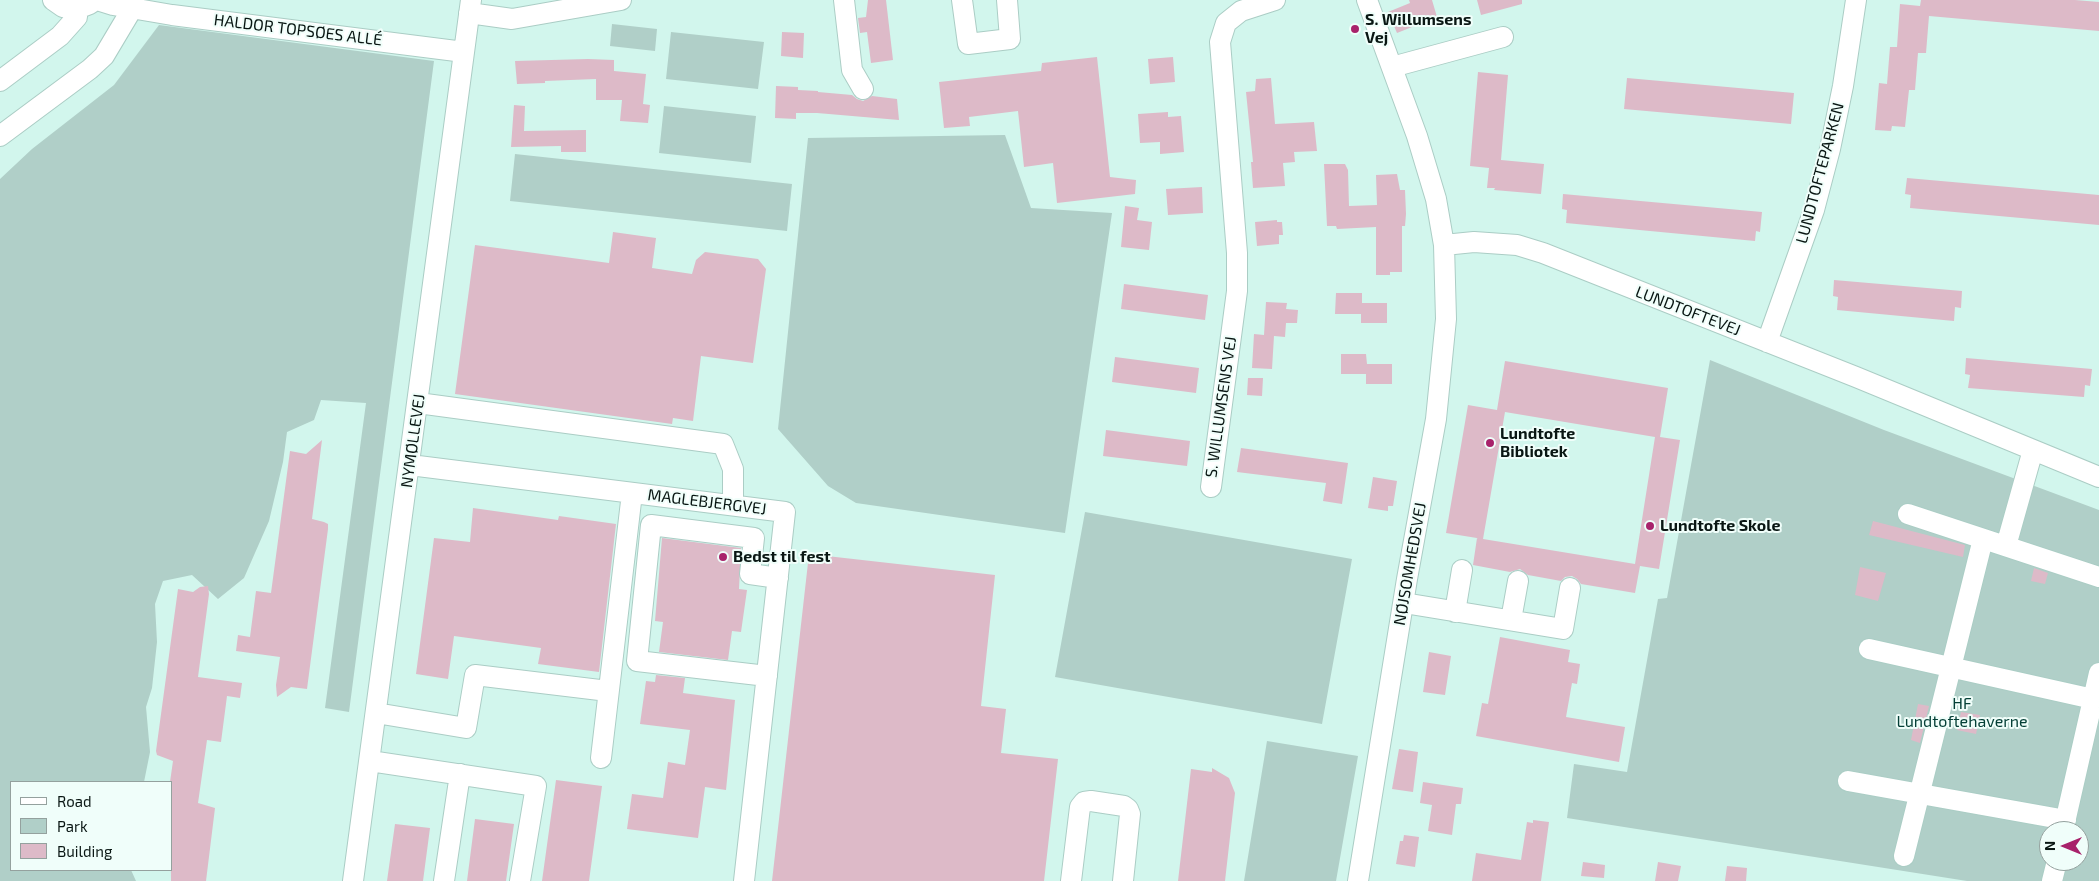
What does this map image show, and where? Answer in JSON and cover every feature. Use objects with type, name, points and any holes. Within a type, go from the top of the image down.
[{"type":"street","name":"HALDOR TOPSØES ALLÉ","points":[[64,5],[87,6],[96,0],[132,9],[464,52]]},
{"type":"street","points":[[470,6],[512,18],[621,0]]},
{"type":"street","points":[[844,0],[852,70],[863,89]]},
{"type":"street","points":[[962,0],[968,44],[1010,39],[1006,0]]},
{"type":"street","name":"S. WILLUMSENS VEJ","points":[[1211,487],[1237,291],[1237,253],[1220,42],[1226,23],[1241,11],[1275,0]]},
{"type":"street","points":[[1367,0],[1426,164],[1436,199],[1444,244]]},
{"type":"street","name":"LUNDTOFTEPARKEN","points":[[1767,342],[1814,210],[1830,149],[1843,86],[1856,0]]},
{"type":"street","name":"HALDOR TOPSØES ALLÉ","points":[[0,81],[60,36],[77,17],[64,5]]},
{"type":"street","name":"NYMØLLEVEJ","points":[[354,881],[470,6]]},
{"type":"street","points":[[0,136],[90,69],[104,56],[132,9]]},
{"type":"street","points":[[1392,67],[1503,37]]},
{"type":"street","name":"LUNDTOFTEVEJ","points":[[1444,244],[1474,242],[1517,245],[1767,342],[2099,477]]},
{"type":"street","name":"NØJSOMHEDSVEJ","points":[[1358,881],[1436,419],[1446,319],[1444,244]]},
{"type":"street","points":[[418,403],[723,444],[733,468],[733,505]]},
{"type":"street","points":[[2006,546],[2033,450]]},
{"type":"street","name":"MAGLEBJERGVEJ","points":[[410,465],[785,512],[744,881]]},
{"type":"street","points":[[601,758],[632,493]]},
{"type":"street","points":[[1908,514],[2099,577]]},
{"type":"street","points":[[767,676],[637,661],[651,525],[754,538],[750,574],[778,578]]},
{"type":"street","points":[[1904,856],[1983,539]]},
{"type":"street","points":[[1455,612],[1462,570]]},
{"type":"street","points":[[1511,620],[1518,581]]},
{"type":"street","points":[[1404,603],[1563,629],[1570,588]]},
{"type":"street","points":[[1869,649],[2093,699]]},
{"type":"street","points":[[2066,821],[2099,672]]},
{"type":"street","points":[[376,713],[466,728],[474,675],[608,691]]},
{"type":"street","points":[[370,761],[536,786],[520,881]]},
{"type":"street","points":[[444,881],[460,774]]},
{"type":"street","points":[[1848,781],[2046,821]]},
{"type":"street","points":[[1071,881],[1080,807],[1084,802],[1091,801],[1124,806],[1130,814],[1123,881]]},
{"type":"green space","points":[[612,24],[657,29],[655,51],[610,46]]},
{"type":"green space","points":[[159,25],[434,61],[349,712],[325,708],[366,403],[321,400],[314,420],[287,432],[283,462],[269,521],[244,578],[218,599],[192,575],[163,581],[155,604],[157,642],[152,688],[146,707],[150,752],[144,781],[10,781],[10,871],[131,871],[136,881],[0,881],[0,179],[32,149],[114,85]]},
{"type":"green space","points":[[671,32],[764,42],[758,89],[666,79]]},
{"type":"green space","points":[[664,106],[756,116],[751,163],[659,153]]},
{"type":"green space","points":[[1005,135],[1031,208],[1112,213],[1065,533],[856,503],[828,486],[778,429],[808,138]]},
{"type":"green space","points":[[515,154],[792,184],[787,231],[510,201]]},
{"type":"green space","name":"HF Lundtoftehaverne","points":[[1710,360],[1884,430],[2099,510],[2099,881],[1967,881],[1567,818],[1574,764],[1627,772],[1658,599],[1667,598]]},
{"type":"green space","points":[[1085,512],[1352,559],[1322,724],[1055,677]]},
{"type":"green space","points":[[1267,741],[1358,756],[1336,881],[1244,881]]},
{"type":"building","points":[[868,0],[886,0],[893,60],[871,63],[867,32],[860,33],[858,18],[866,17]]},
{"type":"building","points":[[1409,0],[1432,0],[1437,17],[1397,33],[1388,12],[1410,3]]},
{"type":"building","points":[[1477,0],[1522,0],[1522,4],[1481,15]]},
{"type":"building","points":[[1921,0],[2075,0],[2099,2],[2099,31],[1929,16],[1926,53],[1918,53],[1915,90],[1909,90],[1905,127],[1892,126],[1891,131],[1875,130],[1879,83],[1887,84],[1890,47],[1897,47],[1900,4],[1920,6]]},
{"type":"building","points":[[782,32],[804,33],[803,58],[781,56]]},
{"type":"building","points":[[1097,57],[1110,177],[1136,180],[1135,194],[1057,203],[1053,163],[1024,167],[1018,111],[969,117],[970,126],[944,128],[939,82],[1041,71],[1042,63]]},
{"type":"building","points":[[1173,57],[1175,82],[1150,84],[1148,59]]},
{"type":"building","points":[[614,60],[614,71],[646,74],[643,104],[650,105],[648,123],[620,121],[622,100],[596,100],[596,79],[517,84],[515,61]]},
{"type":"building","points":[[1478,72],[1508,75],[1501,160],[1544,164],[1541,194],[1487,188],[1489,168],[1470,166]]},
{"type":"building","points":[[1271,78],[1275,124],[1314,122],[1317,151],[1294,152],[1295,162],[1283,163],[1285,186],[1253,188],[1251,162],[1253,162],[1246,92],[1255,91],[1256,79]]},
{"type":"building","points":[[1627,78],[1794,93],[1791,124],[1624,109]]},
{"type":"building","points":[[776,86],[798,87],[798,90],[852,95],[863,101],[872,96],[897,99],[899,120],[817,113],[796,113],[796,119],[775,118]]},
{"type":"building","points":[[514,105],[525,106],[524,131],[586,130],[586,152],[561,152],[561,146],[511,147]]},
{"type":"building","points":[[1168,112],[1168,117],[1181,116],[1184,152],[1160,154],[1160,142],[1140,143],[1138,114]]},
{"type":"building","points":[[1324,164],[1345,164],[1348,170],[1349,206],[1377,205],[1376,175],[1397,174],[1400,190],[1405,190],[1406,214],[1405,226],[1402,226],[1402,272],[1390,272],[1390,275],[1376,275],[1376,227],[1337,229],[1336,226],[1327,226]]},
{"type":"building","points":[[1907,178],[2099,195],[2099,225],[1910,208],[1911,195],[1905,194]]},
{"type":"building","points":[[1202,187],[1203,213],[1168,215],[1166,189]]},
{"type":"building","points":[[1563,194],[1762,212],[1760,232],[1756,231],[1755,241],[1566,223],[1567,210],[1562,209]]},
{"type":"building","points":[[1125,206],[1139,208],[1137,220],[1152,222],[1149,250],[1121,247]]},
{"type":"building","points":[[1277,220],[1277,222],[1282,222],[1283,235],[1279,235],[1279,244],[1257,246],[1255,222]]},
{"type":"building","points":[[613,232],[656,238],[652,268],[692,274],[696,260],[705,252],[758,259],[766,269],[753,363],[701,356],[693,421],[673,418],[672,424],[455,394],[475,245],[609,263]]},
{"type":"building","points":[[1834,280],[1962,291],[1961,308],[1955,307],[1954,321],[1837,310],[1838,297],[1833,296]]},
{"type":"building","points":[[1124,284],[1208,295],[1205,320],[1121,309]]},
{"type":"building","points":[[1336,293],[1362,293],[1362,303],[1387,303],[1387,323],[1361,323],[1361,314],[1335,314]]},
{"type":"building","points":[[1266,302],[1287,303],[1286,309],[1298,310],[1297,323],[1286,323],[1285,337],[1274,336],[1272,369],[1252,368],[1254,334],[1264,335]]},
{"type":"building","points":[[1341,354],[1366,354],[1367,364],[1392,364],[1392,384],[1366,384],[1366,374],[1341,374]]},
{"type":"building","points":[[1115,357],[1199,368],[1196,393],[1112,382]]},
{"type":"building","points":[[1966,358],[2092,369],[2090,386],[2085,385],[2084,397],[1968,388],[1970,375],[1965,374]]},
{"type":"building","points":[[1505,361],[1668,388],[1660,437],[1680,440],[1659,569],[1640,566],[1635,593],[1581,584],[1572,576],[1565,577],[1561,581],[1528,575],[1520,569],[1510,572],[1473,565],[1477,538],[1446,533],[1468,405],[1497,410]],"holes":[[[1505,412],[1655,437],[1635,564],[1483,539]]]},
{"type":"building","points":[[1248,378],[1263,378],[1262,396],[1247,395]]},
{"type":"building","points":[[1106,430],[1190,441],[1187,466],[1103,456]]},
{"type":"building","points":[[322,440],[312,519],[328,524],[328,529],[307,689],[291,687],[277,697],[276,685],[280,657],[236,651],[238,635],[250,637],[256,591],[271,593],[290,451],[306,454]]},
{"type":"building","points":[[1241,448],[1348,463],[1342,504],[1323,501],[1326,483],[1237,472]]},
{"type":"building","points":[[1373,477],[1397,481],[1393,506],[1388,506],[1388,511],[1368,508]]},
{"type":"building","points":[[473,508],[558,520],[559,516],[616,524],[599,672],[538,664],[541,648],[454,636],[448,679],[416,674],[434,538],[470,542]]},
{"type":"building","points":[[1873,521],[1965,545],[1963,557],[1869,535]]},
{"type":"building","points":[[662,538],[741,548],[739,589],[747,590],[741,632],[732,631],[728,660],[659,652],[663,622],[655,621]]},
{"type":"building","points":[[809,554],[995,575],[981,706],[1006,709],[1001,753],[1058,759],[1044,881],[772,881]]},
{"type":"building","points":[[1860,567],[1886,573],[1878,601],[1855,595]]},
{"type":"building","points":[[2034,568],[2048,573],[2045,584],[2031,581]]},
{"type":"building","points":[[208,586],[209,594],[198,677],[242,683],[240,698],[227,696],[221,742],[207,740],[198,803],[215,808],[206,881],[171,881],[172,781],[170,781],[173,761],[157,755],[156,751],[178,589],[193,592],[200,587]]},
{"type":"building","points":[[1500,637],[1570,650],[1568,662],[1580,664],[1577,684],[1572,683],[1566,717],[1625,727],[1619,762],[1476,736],[1482,703],[1488,704]]},
{"type":"building","points":[[1429,652],[1451,656],[1445,695],[1423,692]]},
{"type":"building","points":[[656,675],[685,678],[683,693],[735,700],[726,790],[705,787],[698,838],[627,829],[632,794],[663,798],[668,762],[685,765],[690,730],[640,724],[646,681],[655,682]]},
{"type":"building","points":[[1918,704],[1929,706],[1920,743],[1911,740]]},
{"type":"building","points":[[1961,712],[1980,715],[1976,734],[1957,730]]},
{"type":"building","points":[[1399,749],[1418,752],[1413,792],[1392,789]]},
{"type":"building","points":[[1212,768],[1229,778],[1235,793],[1225,881],[1178,881],[1191,769],[1212,772]]},
{"type":"building","points":[[556,780],[602,786],[589,881],[542,881]]},
{"type":"building","points":[[1423,782],[1463,788],[1461,804],[1456,804],[1452,835],[1428,831],[1432,805],[1420,803]]},
{"type":"building","points":[[475,819],[514,824],[506,881],[467,881]]},
{"type":"building","points":[[1533,820],[1549,822],[1541,881],[1472,881],[1476,853],[1521,860],[1527,822],[1533,823]]},
{"type":"building","points":[[395,824],[430,828],[423,881],[387,881]]},
{"type":"building","points":[[1404,835],[1419,837],[1415,867],[1396,864],[1400,841],[1403,841]]},
{"type":"building","points":[[1583,862],[1605,865],[1604,878],[1581,876]]},
{"type":"building","points":[[1658,862],[1681,866],[1678,881],[1655,881]]},
{"type":"building","points":[[1727,866],[1747,868],[1746,881],[1725,881]]},
{"type":"place","name":"S. Willumsens Vej","points":[[1355,29]]},
{"type":"place","name":"Lundtofte Bibliotek","points":[[1490,443]]},
{"type":"place","name":"Lundtofte Skole","points":[[1650,526]]},
{"type":"place","name":"Bedst til fest","points":[[723,557]]}]
